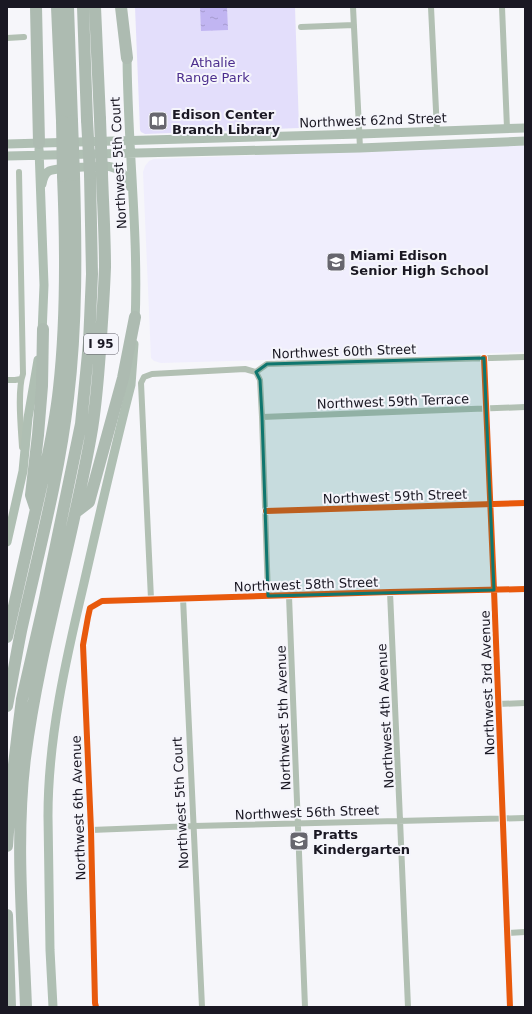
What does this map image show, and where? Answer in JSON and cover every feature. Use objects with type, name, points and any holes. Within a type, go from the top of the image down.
[{"type":"highway","points":[[36,7],[39,149]]},
{"type":"highway","points":[[57,7],[67,121]]},
{"type":"highway","points":[[7,706],[21,632],[52,496],[68,399],[73,348],[76,304],[76,226],[69,175],[67,121],[68,7]]},
{"type":"highway","points":[[7,846],[11,790],[22,699],[44,603],[81,424],[90,343],[96,174],[87,120],[83,7]]},
{"type":"highway","name":"I 95","points":[[26,1007],[20,854],[21,803],[25,759],[37,682],[76,512],[92,433],[103,310],[105,265],[96,174],[100,119],[94,7]]},
{"type":"highway","points":[[121,7],[127,58]]},
{"type":"highway","points":[[7,637],[53,429],[59,388],[64,332],[65,225],[69,175]]},
{"type":"highway","points":[[76,512],[89,502],[123,378],[136,317]]},
{"type":"highway","points":[[36,510],[31,495],[42,386],[43,329]]},
{"type":"highway","points":[[7,915],[10,1007]]},
{"type":"main road","name":"Northwest 5th Court","points":[[81,593],[131,385],[134,352],[136,317],[136,262],[129,140],[127,7]]},
{"type":"main road","name":"Northwest 62nd Street","points":[[7,156],[39,149],[129,140],[525,128]]},
{"type":"main road","name":"Northwest 62nd Street","points":[[7,144],[39,149],[130,153],[360,148],[525,141]]},
{"type":"main road","points":[[7,542],[23,471],[28,418],[43,329],[44,285],[39,149]]},
{"type":"main road","points":[[41,187],[43,179],[49,171],[58,169],[106,166],[113,167],[121,171],[126,178],[132,193]]},
{"type":"main road","name":"Northwest 6th Avenue","points":[[53,1007],[50,942],[48,796],[51,748],[67,653],[81,593]]},
{"type":"street","points":[[353,7],[360,148]]},
{"type":"street","points":[[431,7],[436,131]]},
{"type":"street","points":[[502,7],[508,128]]},
{"type":"street","points":[[301,27],[354,25]]},
{"type":"street","points":[[7,38],[24,37]]},
{"type":"street","points":[[19,172],[23,374],[21,379],[20,413],[23,471]]},
{"type":"street","name":"Northwest 60th Street","points":[[151,599],[141,383],[144,378],[152,374],[245,369],[256,372],[267,364],[525,357]]},
{"type":"street","name":"Northwest 3rd Avenue","points":[[484,358],[510,1007]]},
{"type":"street","points":[[256,372],[260,380],[262,417],[268,596]]},
{"type":"street","points":[[7,380],[21,379]]},
{"type":"street","name":"Northwest 59th Terrace","points":[[262,417],[525,407]]},
{"type":"street","name":"Northwest 59th Street","points":[[266,511],[525,503]]},
{"type":"street","name":"Northwest 58th Street","points":[[90,608],[102,601],[525,589]]},
{"type":"street","name":"Northwest 4th Avenue","points":[[390,592],[408,1007]]},
{"type":"street","name":"Northwest 5th Avenue","points":[[289,596],[305,1007]]},
{"type":"street","name":"Northwest 5th Court","points":[[183,598],[202,1007]]},
{"type":"street","name":"Northwest 6th Avenue","points":[[90,608],[83,645],[91,830],[96,1007]]},
{"type":"street","points":[[498,704],[525,703]]},
{"type":"street","name":"Northwest 56th Street","points":[[91,830],[400,820],[525,818]]},
{"type":"street","points":[[507,933],[525,932]]},
{"type":"highlighted area","points":[[484,358],[494,590],[268,596],[262,417],[260,380],[256,372],[267,364]]},
{"type":"shaded area","name":"Miami Edison Senior High School","points":[[525,145],[525,352],[161,363],[154,361],[151,358],[143,172],[149,161],[154,159]]},
{"type":"green space","name":"Athalie Range Park","points":[[135,7],[295,7],[299,128],[145,134],[141,132]]},
{"type":"water","points":[[200,7],[227,7],[228,30],[201,31]]},
{"type":"cycle path","points":[[484,358],[510,1007]]},
{"type":"cycle path","points":[[266,511],[525,503]]},
{"type":"cycle path","points":[[96,1007],[91,830],[83,645],[90,608],[102,601],[525,589]]},
{"type":"place","name":"Edison Center Branch Library","points":[[158,121]]},
{"type":"place","name":"Miami Edison Senior High School","points":[[336,262]]},
{"type":"place","name":"Pratts Kindergarten","points":[[299,841]]}]
